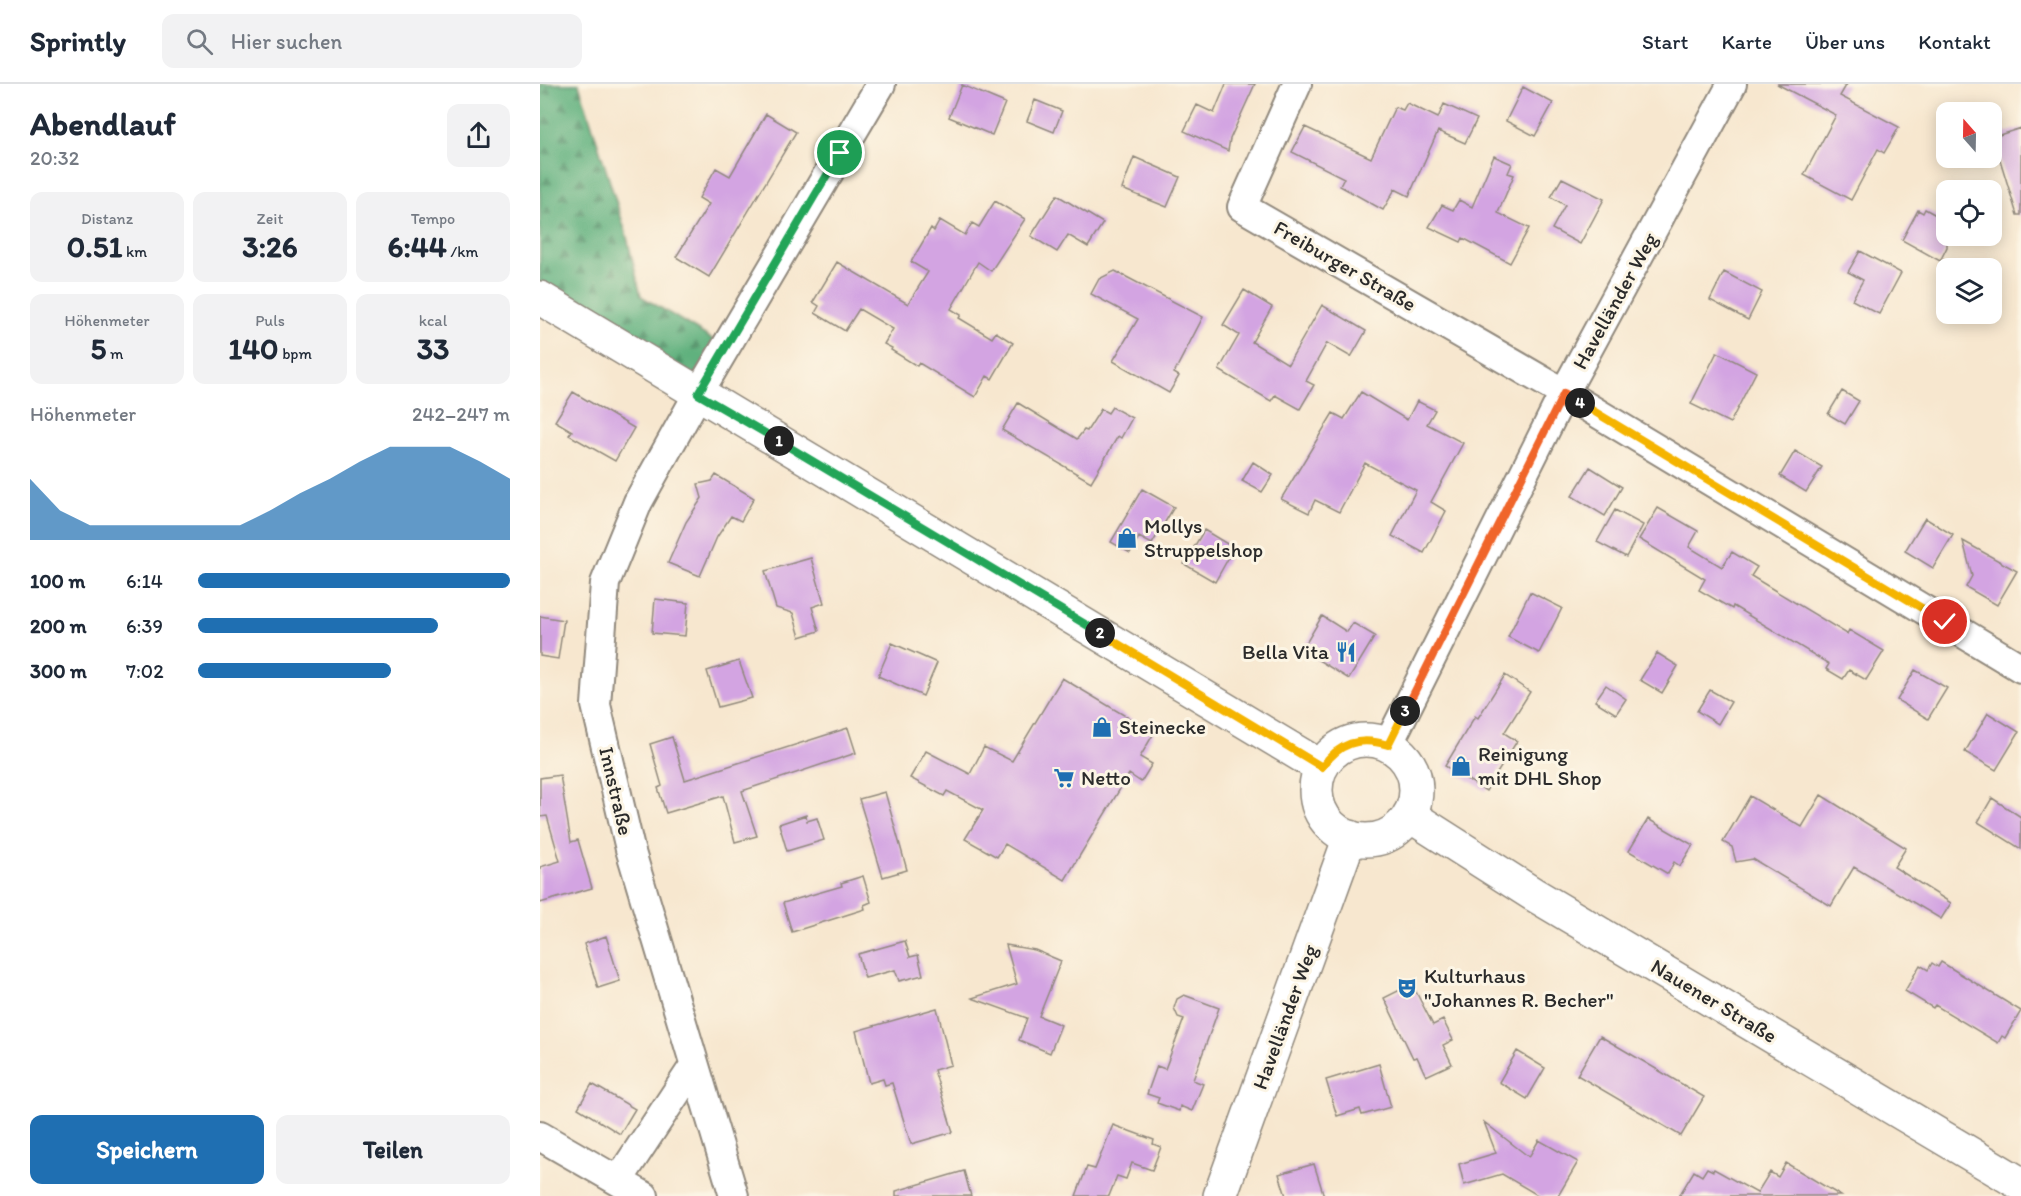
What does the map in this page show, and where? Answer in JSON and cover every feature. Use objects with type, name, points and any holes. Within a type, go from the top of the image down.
[{"type":"main road","points":[[540,298],[1322,767]]},
{"type":"main road","points":[[1373,740],[1388,745],[1401,754],[1411,768],[1415,783],[1415,800],[1409,815],[1398,828],[1383,837],[1366,840],[1350,837],[1334,829],[1323,816],[1317,800],[1316,783],[1322,767],[1331,754],[1343,746],[1358,741],[1373,740]]},
{"type":"main road","name":"Nauener Straße","points":[[1409,815],[1533,894],[2021,1184]]},
{"type":"main road","name":"Havelländer Weg","points":[[1220,1196],[1350,837]]},
{"type":"street","name":"Innstraße","points":[[734,1196],[630,849],[596,705],[605,583],[638,502],[698,394],[881,84]]},
{"type":"street","name":"Freiburger Straße","points":[[1297,84],[1242,207],[1564,393]]},
{"type":"street","name":"Havelländer Weg","points":[[1388,745],[1564,393],[1732,84]]},
{"type":"street","points":[[1564,393],[2021,668]]},
{"type":"street","points":[[618,1181],[694,1066]]},
{"type":"street","points":[[540,1136],[644,1196]]},
{"type":"green space","points":[[540,84],[579,84],[626,233],[641,296],[725,347],[698,394],[540,298]]},
{"type":"building","points":[[1226,84],[1255,84],[1230,139],[1228,151],[1184,131],[1197,105],[1214,113]]},
{"type":"building","points":[[1777,84],[1847,84],[1840,96],[1899,127],[1884,153],[1878,149],[1851,200],[1804,175],[1836,115]]},
{"type":"building","points":[[962,85],[1005,103],[992,135],[949,117]]},
{"type":"building","points":[[1523,87],[1553,103],[1535,136],[1506,121]]},
{"type":"building","points":[[1035,100],[1062,111],[1054,132],[1027,121]]},
{"type":"building","points":[[1407,103],[1438,118],[1444,104],[1477,119],[1465,143],[1438,131],[1409,196],[1395,189],[1383,210],[1340,186],[1344,178],[1292,152],[1305,127],[1371,158],[1395,107],[1403,110]]},
{"type":"building","points":[[766,114],[796,132],[709,277],[676,257],[709,204],[699,198],[716,168],[730,176]]},
{"type":"building","points":[[2021,128],[2021,215],[2017,215],[2002,166],[2002,134]]},
{"type":"building","points":[[1494,156],[1512,164],[1508,173],[1514,175],[1498,213],[1529,228],[1510,263],[1463,238],[1461,242],[1429,227],[1442,205],[1453,210],[1459,200],[1472,207]]},
{"type":"building","points":[[1134,157],[1180,177],[1167,207],[1122,189]]},
{"type":"building","points":[[1562,178],[1604,199],[1580,244],[1552,229],[1565,205],[1551,197]]},
{"type":"building","points":[[1057,195],[1103,223],[1088,247],[1068,235],[1057,252],[1031,236]]},
{"type":"building","points":[[995,201],[1025,219],[991,271],[978,262],[951,309],[961,315],[959,318],[992,338],[996,332],[1013,343],[992,379],[987,376],[975,397],[919,363],[917,366],[891,350],[892,348],[884,344],[893,329],[859,309],[845,331],[815,313],[819,306],[813,302],[837,262],[908,304],[928,272],[911,262],[931,228],[934,231],[940,220],[965,235],[972,223],[979,227]]},
{"type":"building","points":[[1925,209],[1936,215],[1936,246],[1947,246],[1942,258],[1936,259],[1902,240],[1918,210],[1923,213]]},
{"type":"building","points":[[1860,251],[1901,273],[1879,314],[1852,300],[1863,280],[1848,272]]},
{"type":"building","points":[[1115,271],[1203,317],[1174,373],[1179,376],[1169,393],[1113,361],[1138,319],[1091,294],[1099,279]]},
{"type":"building","points":[[1724,272],[1762,292],[1748,320],[1710,300]]},
{"type":"building","points":[[1244,290],[1272,307],[1252,342],[1288,364],[1322,305],[1366,331],[1351,357],[1327,343],[1306,381],[1314,385],[1300,409],[1275,395],[1271,401],[1219,370],[1239,335],[1223,325]]},
{"type":"building","points":[[1717,352],[1756,372],[1730,423],[1691,404]]},
{"type":"building","points":[[1842,391],[1859,401],[1845,424],[1828,414]]},
{"type":"building","points":[[573,392],[634,428],[615,461],[569,435],[572,431],[555,421]]},
{"type":"building","points":[[1361,392],[1407,420],[1417,401],[1435,410],[1427,424],[1463,443],[1431,502],[1446,511],[1424,553],[1392,536],[1416,490],[1365,463],[1339,512],[1315,500],[1309,513],[1281,499],[1333,413],[1344,419]]},
{"type":"building","points":[[1018,403],[1077,439],[1084,430],[1087,431],[1101,409],[1108,413],[1112,407],[1132,418],[1121,438],[1118,436],[1091,482],[1002,430]]},
{"type":"building","points":[[1795,451],[1822,467],[1806,492],[1780,476]]},
{"type":"building","points":[[1253,462],[1273,475],[1262,492],[1242,481]]},
{"type":"building","points":[[1590,467],[1622,487],[1605,516],[1572,496]]},
{"type":"building","points":[[716,475],[754,498],[741,521],[731,516],[717,537],[700,576],[668,563],[686,522],[702,498],[698,484],[712,481]]},
{"type":"building","points":[[1142,489],[1174,507],[1152,544],[1139,537],[1130,553],[1111,542]]},
{"type":"building","points":[[1658,508],[1698,531],[1689,547],[1722,567],[1732,552],[1757,567],[1751,576],[1847,634],[1849,630],[1884,651],[1866,680],[1849,670],[1843,679],[1826,669],[1829,664],[1733,606],[1732,609],[1699,590],[1705,579],[1639,539]]},
{"type":"building","points":[[1615,510],[1643,525],[1626,557],[1597,542]]},
{"type":"building","points":[[1925,518],[1953,535],[1933,568],[1905,551]]},
{"type":"building","points":[[1204,530],[1234,548],[1215,582],[1184,564]]},
{"type":"building","points":[[1963,541],[2017,571],[1997,605],[1966,587],[1972,576]]},
{"type":"building","points":[[811,558],[824,603],[812,607],[819,631],[800,637],[793,613],[776,608],[765,571]]},
{"type":"building","points":[[1530,592],[1562,608],[1539,653],[1508,637]]},
{"type":"building","points":[[655,599],[688,603],[685,636],[652,633]]},
{"type":"building","points":[[540,616],[564,620],[558,659],[540,656]]},
{"type":"building","points":[[1322,616],[1347,632],[1353,623],[1375,636],[1349,679],[1302,650]]},
{"type":"building","points":[[892,643],[937,663],[923,696],[878,676]]},
{"type":"building","points":[[1657,653],[1678,666],[1662,693],[1640,680]]},
{"type":"building","points":[[739,661],[752,698],[718,707],[707,671]]},
{"type":"building","points":[[1915,670],[1947,688],[1928,719],[1897,700]]},
{"type":"building","points":[[1505,675],[1530,692],[1504,733],[1517,741],[1486,791],[1445,766],[1475,716],[1478,718]]},
{"type":"building","name":"Netto","points":[[1062,678],[1154,733],[1140,757],[1152,764],[1141,782],[1129,774],[1065,880],[1005,844],[997,857],[965,839],[983,810],[947,791],[944,796],[910,778],[926,751],[970,774],[984,747],[1012,761]]},
{"type":"building","points":[[1606,685],[1626,699],[1616,714],[1595,701]]},
{"type":"building","points":[[1710,690],[1731,702],[1718,724],[1697,711]]},
{"type":"building","points":[[1988,713],[2019,732],[1996,770],[1965,752]]},
{"type":"building","points":[[848,728],[856,753],[742,791],[757,836],[735,842],[723,796],[666,813],[658,788],[662,786],[650,744],[672,737],[685,780]]},
{"type":"building","points":[[560,775],[571,842],[578,840],[592,888],[540,903],[540,867],[560,861],[547,816],[540,817],[540,778]]},
{"type":"building","points":[[885,792],[907,870],[883,877],[859,799]]},
{"type":"building","points":[[1821,795],[1906,848],[1894,867],[1951,903],[1941,919],[1854,867],[1831,906],[1753,859],[1736,862],[1732,847],[1723,842],[1750,796],[1802,827]]},
{"type":"building","points":[[1992,798],[2021,817],[2021,849],[1978,822]]},
{"type":"building","points":[[806,815],[807,821],[817,818],[824,840],[787,851],[779,824]]},
{"type":"building","points":[[1648,819],[1693,845],[1680,866],[1674,862],[1668,874],[1629,851]]},
{"type":"building","points":[[863,876],[871,902],[864,905],[865,909],[792,932],[783,903],[842,886],[841,883]]},
{"type":"building","points":[[606,936],[620,981],[598,988],[584,944]]},
{"type":"building","points":[[905,941],[910,957],[918,955],[923,975],[899,981],[895,970],[865,978],[858,954]]},
{"type":"building","points":[[1006,945],[1035,950],[1061,961],[1039,1016],[1061,1025],[1050,1053],[1019,1040],[1027,1018],[972,998],[1017,984]]},
{"type":"building","points":[[1941,962],[2021,1011],[2005,1038],[2002,1036],[1998,1043],[1935,1005],[1933,1008],[1905,991],[1920,965],[1928,970],[1932,963],[1938,967]]},
{"type":"building","points":[[1412,984],[1433,1025],[1443,1020],[1453,1040],[1443,1045],[1452,1064],[1426,1076],[1417,1057],[1413,1058],[1384,998]]},
{"type":"building","points":[[1184,995],[1219,1008],[1193,1080],[1203,1084],[1192,1111],[1180,1106],[1179,1111],[1157,1103],[1159,1098],[1147,1094],[1157,1066],[1165,1069],[1184,1019],[1178,1017],[1174,1008],[1177,999]]},
{"type":"building","points":[[937,1008],[951,1065],[934,1070],[953,1132],[911,1144],[892,1083],[885,1085],[883,1079],[869,1083],[856,1031]]},
{"type":"building","points":[[1600,1036],[1704,1097],[1681,1136],[1577,1075]]},
{"type":"building","points":[[1517,1051],[1545,1068],[1527,1099],[1499,1082]]},
{"type":"building","points":[[1379,1064],[1391,1107],[1362,1115],[1360,1109],[1337,1116],[1326,1080]]},
{"type":"building","points":[[592,1084],[635,1109],[620,1134],[578,1108]]},
{"type":"building","points":[[1484,1122],[1529,1157],[1539,1140],[1578,1162],[1558,1196],[1539,1196],[1502,1174],[1464,1185],[1459,1164],[1496,1153]]},
{"type":"building","points":[[1113,1125],[1154,1140],[1153,1144],[1161,1147],[1152,1170],[1132,1163],[1126,1179],[1117,1176],[1109,1196],[1076,1196],[1087,1167],[1095,1169]]},
{"type":"building","points":[[1786,1163],[1841,1196],[1679,1196],[1694,1171],[1702,1176],[1707,1168],[1713,1171],[1714,1169],[1757,1193],[1770,1172],[1778,1177]]},
{"type":"building","points":[[1314,1164],[1324,1196],[1286,1196],[1279,1174]]},
{"type":"building","points":[[964,1171],[971,1196],[896,1196],[896,1191]]},
{"type":"place","name":"Mollys Struppelshop","points":[[1127,538]]},
{"type":"place","name":"Bella Vita","points":[[1346,652]]},
{"type":"place","name":"Steinecke","points":[[1102,727]]},
{"type":"place","name":"Reinigung mit DHL Shop","points":[[1461,766]]},
{"type":"place","name":"Netto","points":[[1064,778]]},
{"type":"place","name":"Kulturhaus \"Johannes R. Becher\"","points":[[1407,988]]},
{"type":"route","points":[[840,153],[698,394],[1322,767],[1331,754],[1343,746],[1358,741],[1373,740],[1388,745],[1564,393],[1945,622]]}]
